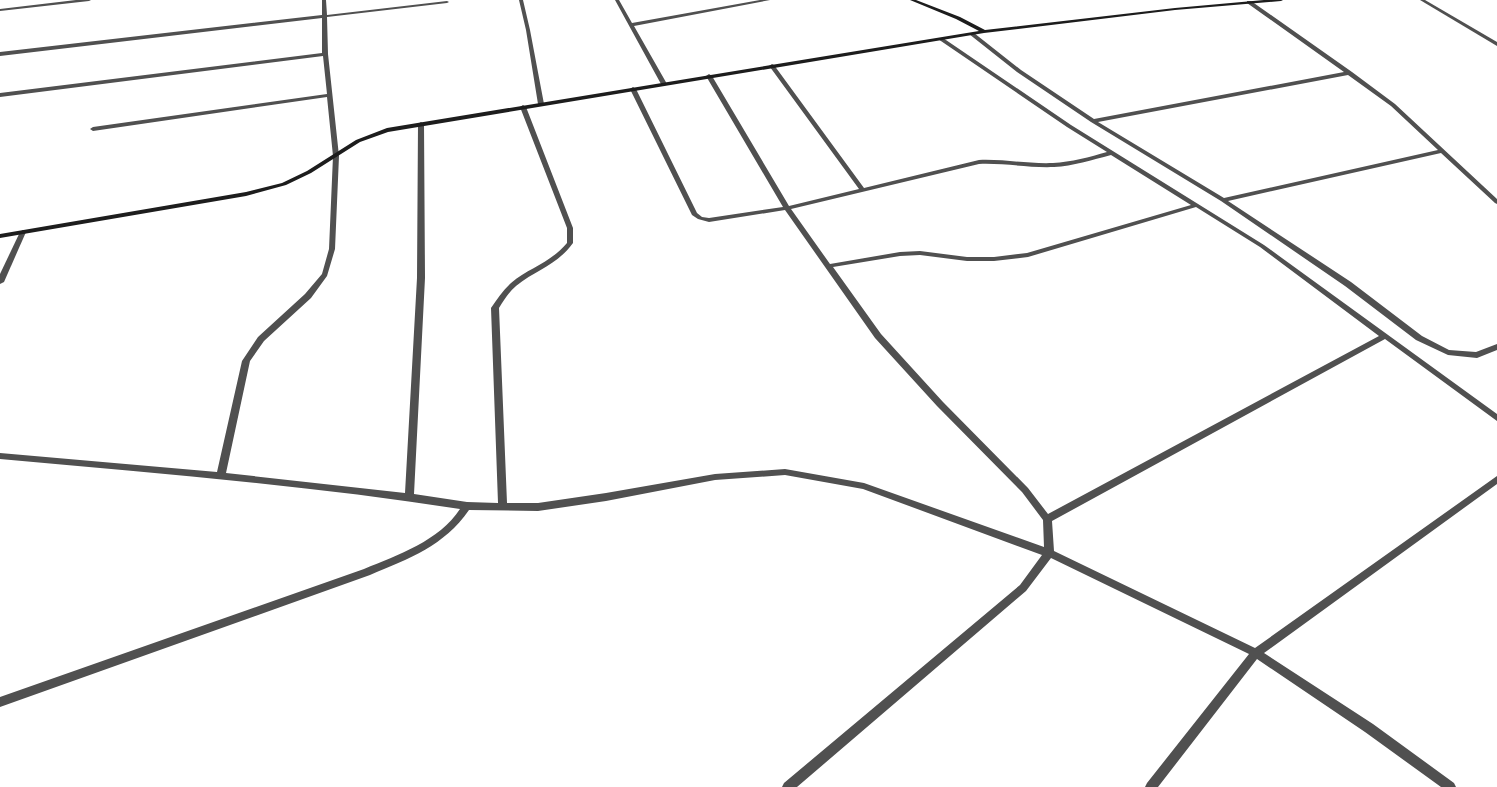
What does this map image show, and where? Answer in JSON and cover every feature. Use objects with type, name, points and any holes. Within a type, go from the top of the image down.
[{"type":"street","points":[[0,10],[89,0]]},
{"type":"street","points":[[220,476],[246,361],[261,339],[308,296],[324,274],[332,249],[336,156],[325,54],[324,0]]},
{"type":"street","points":[[521,0],[528,30],[541,104]]},
{"type":"street","points":[[617,0],[664,84]]},
{"type":"street","points":[[631,25],[768,0]]},
{"type":"street","points":[[912,0],[958,18],[984,32]]},
{"type":"street","points":[[0,236],[246,194],[284,184],[309,172],[358,141],[387,130],[984,32],[1175,9],[1281,0]]},
{"type":"street","points":[[1422,0],[1497,44]]},
{"type":"street","points":[[0,54],[447,2]]},
{"type":"street","points":[[1249,2],[1393,105],[1471,176],[1497,202]]},
{"type":"street","points":[[969,35],[1093,121],[1223,200],[1348,284],[1419,338],[1448,352],[1477,355],[1497,347]]},
{"type":"street","points":[[941,39],[1069,126],[1262,246],[1497,418]]},
{"type":"street","points":[[0,95],[325,54]]},
{"type":"street","points":[[772,66],[863,190]]},
{"type":"street","points":[[1093,121],[1350,73]]},
{"type":"street","points":[[709,76],[786,208],[878,336],[940,404],[1025,490],[1047,519],[1049,553],[1023,588],[788,787]]},
{"type":"street","points":[[633,89],[694,214],[700,218],[708,220],[786,208],[979,162],[999,161],[1052,165],[1074,163],[1112,153]]},
{"type":"street","points":[[93,129],[330,95]]},
{"type":"street","points":[[503,506],[495,308],[502,295],[516,282],[554,260],[570,244],[570,228],[523,107]]},
{"type":"street","points":[[409,497],[421,278],[422,124]]},
{"type":"street","points":[[1223,200],[1442,151]]},
{"type":"street","points":[[828,266],[900,254],[920,253],[967,260],[994,259],[1028,255],[1197,205]]},
{"type":"street","points":[[0,282],[23,232]]},
{"type":"street","points":[[1047,519],[1385,336]]},
{"type":"street","points":[[0,456],[220,476],[409,497],[467,506],[538,507],[606,497],[715,477],[785,472],[864,486],[1049,553],[1256,652],[1369,728],[1450,787]]},
{"type":"street","points":[[1151,787],[1256,652],[1497,479]]},
{"type":"street","points":[[0,702],[366,572],[407,554],[437,537],[456,521],[467,506]]}]
